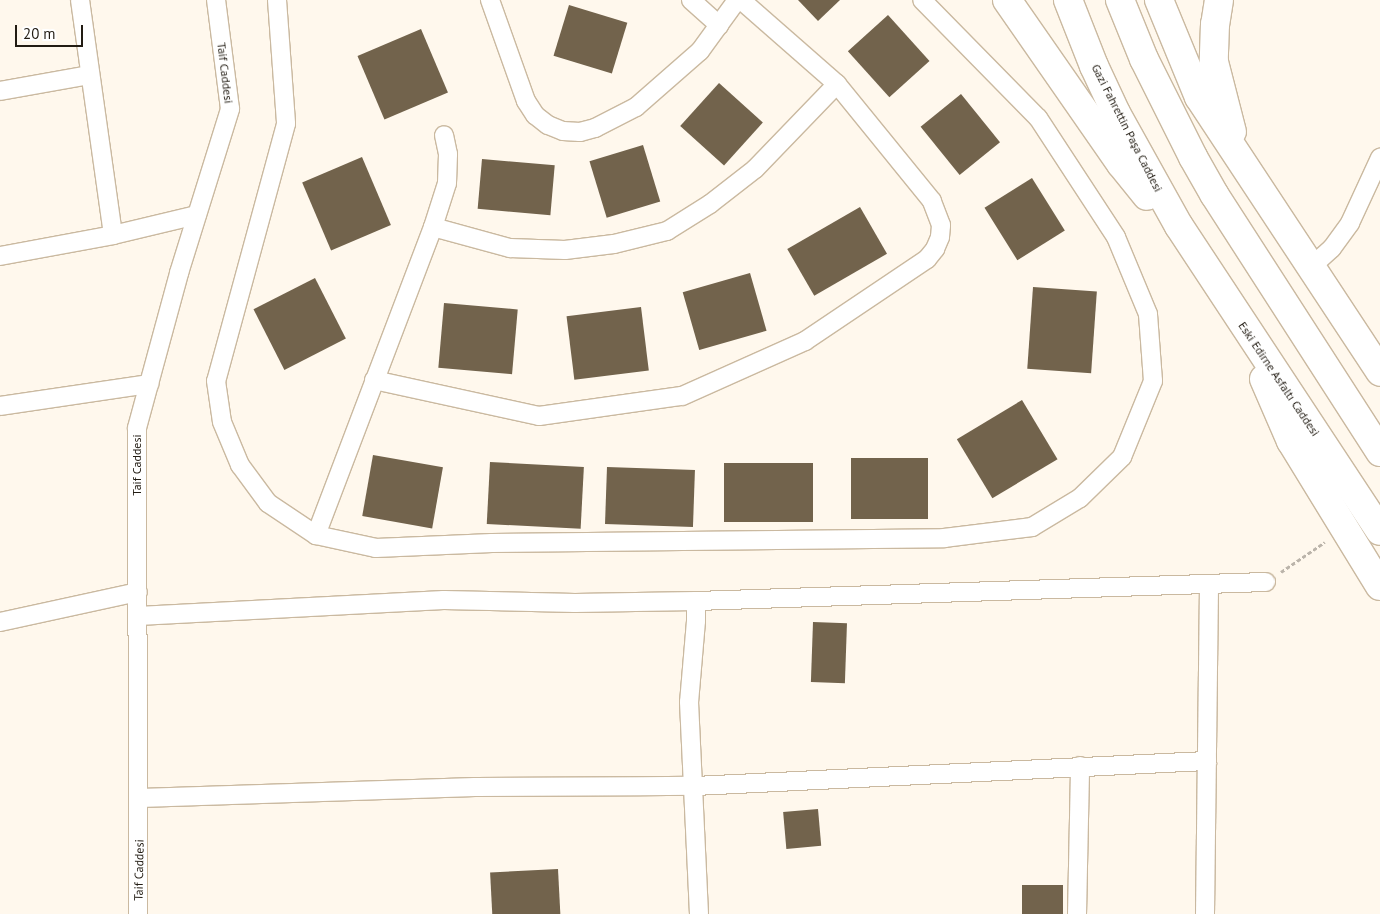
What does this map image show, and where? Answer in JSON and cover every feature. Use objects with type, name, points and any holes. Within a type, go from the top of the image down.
[{"type":"highway","points":[[1007,0],[1120,164],[1155,205],[1179,226]]},
{"type":"highway","name":"Gazi Fahrettin Paşa Caddesi","points":[[1068,0],[1094,66],[1116,113],[1179,226]]},
{"type":"highway","points":[[1120,0],[1172,118],[1214,194],[1380,452]]},
{"type":"highway","points":[[1159,0],[1199,98],[1380,372]]},
{"type":"highway","points":[[1219,0],[1215,24],[1214,62],[1222,100],[1242,162]]},
{"type":"highway","name":"Eski Edirne Asfaltı Caddesi","points":[[1179,226],[1380,531]]},
{"type":"highway","points":[[1235,313],[1291,441],[1380,586]]},
{"type":"street","points":[[80,0],[113,235]]},
{"type":"street","name":"Taif Caddesi","points":[[138,914],[140,798],[137,428],[197,215],[230,108],[216,0]]},
{"type":"street","points":[[277,0],[286,124],[216,381],[222,422],[240,465],[268,503],[316,536],[376,548],[492,543],[944,538],[1032,527],[1080,498],[1122,457],[1153,381],[1148,314],[1116,237],[1038,118],[922,0]]},
{"type":"street","points":[[374,380],[538,416],[682,396],[806,340],[927,259],[935,249],[940,238],[941,225],[932,201],[837,84],[739,0],[700,51],[636,107],[595,128],[580,132],[563,131],[548,125],[535,114],[526,101],[490,0]]},
{"type":"street","points":[[691,0],[719,25]]},
{"type":"street","points":[[0,92],[90,75]]},
{"type":"street","points":[[433,227],[510,248],[556,249],[614,244],[667,231],[710,204],[756,168],[837,84]]},
{"type":"street","points":[[316,536],[433,227],[447,183],[448,154],[444,136]]},
{"type":"street","points":[[1311,267],[1332,248],[1350,223],[1380,158]]},
{"type":"street","points":[[0,256],[113,235],[197,215]]},
{"type":"street","points":[[0,406],[149,384]]},
{"type":"street","points":[[138,616],[444,600],[575,603],[696,601],[1266,582]]},
{"type":"street","points":[[1205,914],[1209,584]]},
{"type":"street","points":[[0,622],[138,592]]},
{"type":"street","points":[[696,601],[690,702],[699,914]]},
{"type":"street","points":[[140,798],[475,787],[694,786],[1207,761]]},
{"type":"street","points":[[1077,914],[1080,766]]},
{"type":"path","points":[[1266,582],[1345,529]]},
{"type":"building","points":[[798,0],[840,0],[818,21]]},
{"type":"building","points":[[569,5],[627,23],[612,74],[554,56]]},
{"type":"building","points":[[888,15],[929,61],[889,97],[848,51]]},
{"type":"building","points":[[421,29],[448,93],[384,119],[357,56]]},
{"type":"building","points":[[719,83],[763,122],[724,166],[680,126]]},
{"type":"building","points":[[961,94],[1000,142],[960,175],[921,127]]},
{"type":"building","points":[[643,145],[660,201],[607,218],[589,161]]},
{"type":"building","points":[[362,157],[391,225],[331,251],[302,182]]},
{"type":"building","points":[[482,159],[555,165],[550,215],[478,209]]},
{"type":"building","points":[[1032,178],[1065,231],[1017,260],[985,208]]},
{"type":"building","points":[[860,207],[887,254],[814,296],[787,249]]},
{"type":"building","points":[[750,273],[767,331],[699,350],[683,292]]},
{"type":"building","points":[[315,278],[346,339],[284,370],[254,309]]},
{"type":"building","points":[[1033,287],[1097,291],[1091,373],[1027,369]]},
{"type":"building","points":[[444,303],[518,309],[512,374],[438,368]]},
{"type":"building","points":[[641,307],[649,371],[574,380],[567,316]]},
{"type":"building","points":[[1022,400],[1058,459],[992,498],[957,439]]},
{"type":"building","points":[[373,455],[443,467],[432,528],[362,516]]},
{"type":"building","points":[[851,458],[928,458],[928,519],[851,519]]},
{"type":"building","points":[[490,462],[584,467],[581,529],[487,524]]},
{"type":"building","points":[[724,463],[813,463],[813,522],[724,522]]},
{"type":"building","points":[[607,467],[695,470],[693,527],[605,524]]},
{"type":"building","points":[[813,622],[847,623],[845,683],[811,682]]},
{"type":"building","points":[[818,809],[821,846],[786,849],[783,812]]},
{"type":"building","points":[[558,869],[560,914],[492,914],[490,873]]},
{"type":"building","points":[[1022,885],[1063,885],[1063,914],[1022,914]]}]
